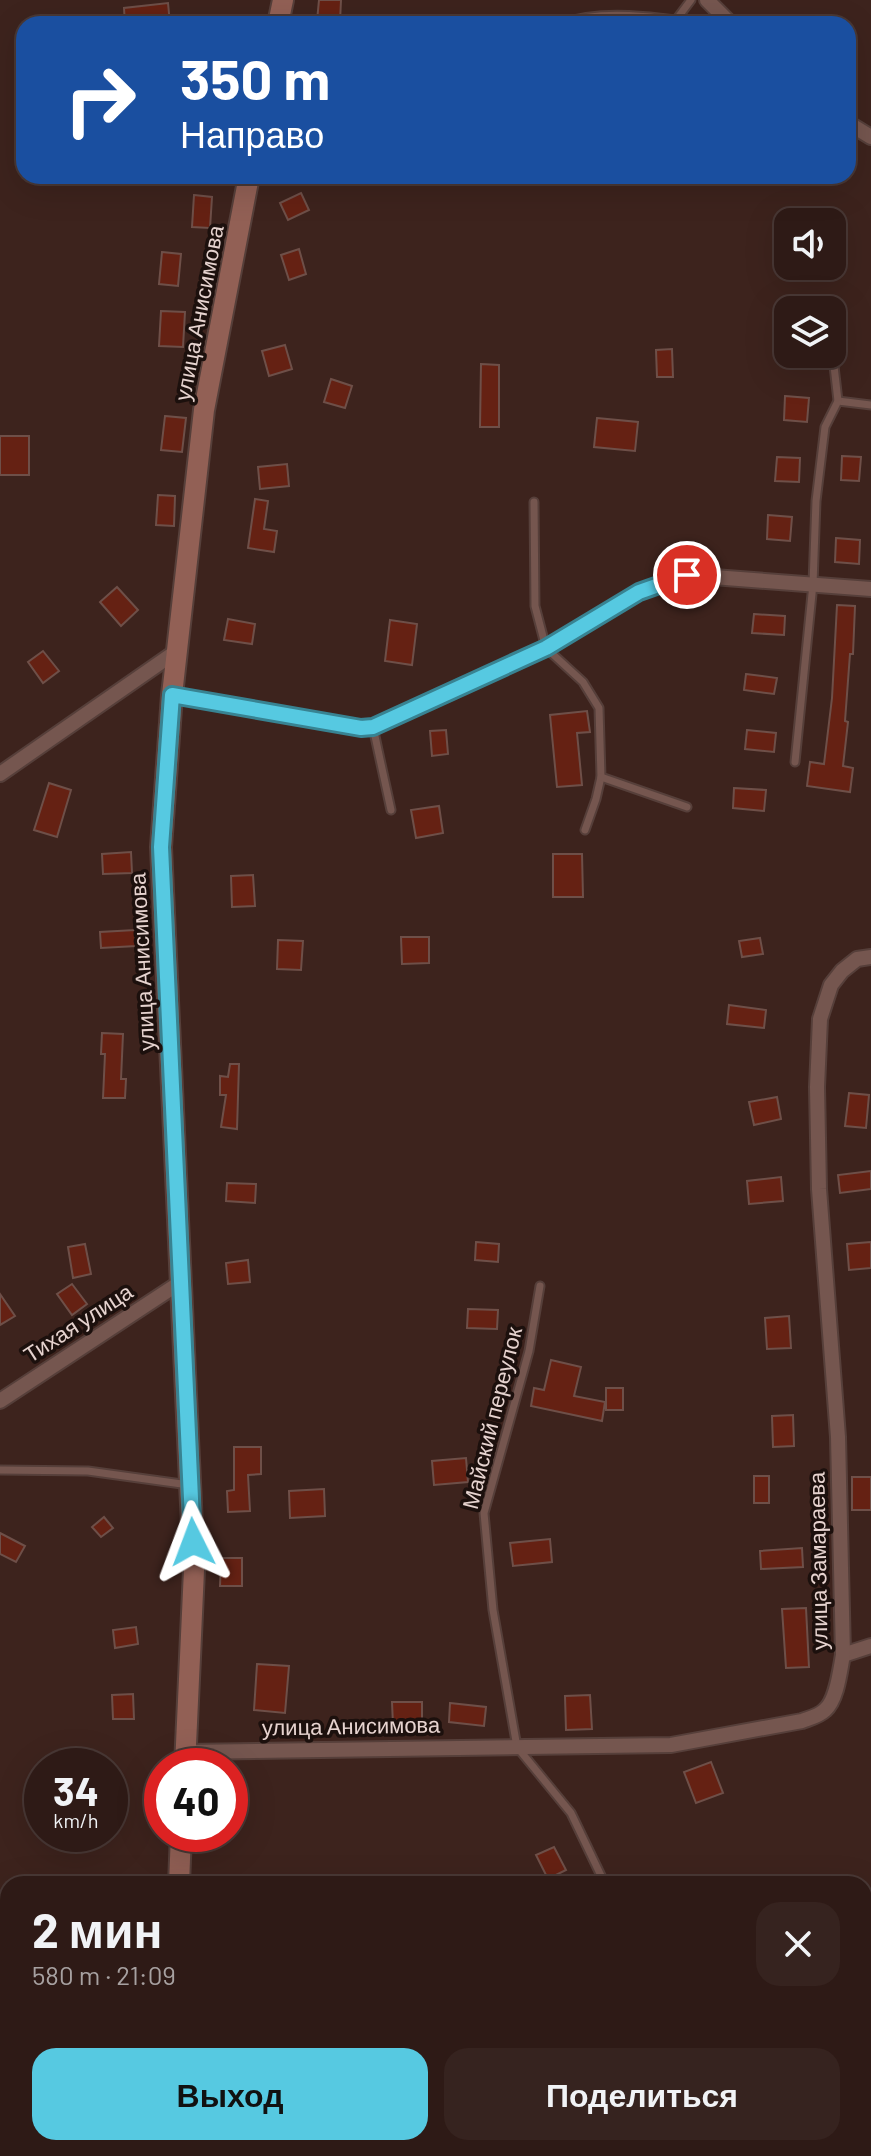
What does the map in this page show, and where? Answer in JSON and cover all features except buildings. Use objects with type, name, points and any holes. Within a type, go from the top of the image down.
[{"type":"street","points":[[707,0],[723,16]]},
{"type":"street","name":"улица Анисимова","points":[[186,1748],[194,1570],[161,847],[172,695],[204,410],[247,184]]},
{"type":"street","points":[[172,695],[361,728],[373,727],[546,648],[639,592],[687,575],[871,589]]},
{"type":"street","points":[[0,774],[177,651]]},
{"type":"street","name":"улица Замараева","points":[[517,1747],[671,1745],[802,1721],[827,1709],[837,1685],[843,1655],[838,1437],[819,1189],[819,1033],[824,1003],[831,985],[857,959],[871,957]]},
{"type":"street","name":"Тихая улица","points":[[0,1401],[181,1282]]},
{"type":"street","points":[[843,1655],[871,1646]]},
{"type":"street","name":"улица Анисимова","points":[[248,1757],[517,1747]]},
{"type":"street","points":[[179,1876],[180,1852]]},
{"type":"lane","points":[[607,16],[641,16]]},
{"type":"lane","points":[[795,762],[813,584],[816,501],[825,427],[838,401],[834,368]]},
{"type":"lane","points":[[838,401],[871,405]]},
{"type":"lane","points":[[534,502],[535,606],[546,648],[583,682],[599,708],[601,777],[585,830]]},
{"type":"lane","points":[[373,727],[391,810]]},
{"type":"lane","points":[[601,777],[687,807]]},
{"type":"lane","name":"Майский переулок","points":[[517,1747],[493,1610],[484,1513],[529,1351],[540,1286]]},
{"type":"lane","points":[[0,1470],[88,1471],[190,1485]]},
{"type":"lane","points":[[517,1747],[571,1813],[601,1876]]},
{"type":"route","points":[[193,1542],[161,847],[172,695],[361,728],[373,727],[546,648],[639,592],[687,575]]}]
